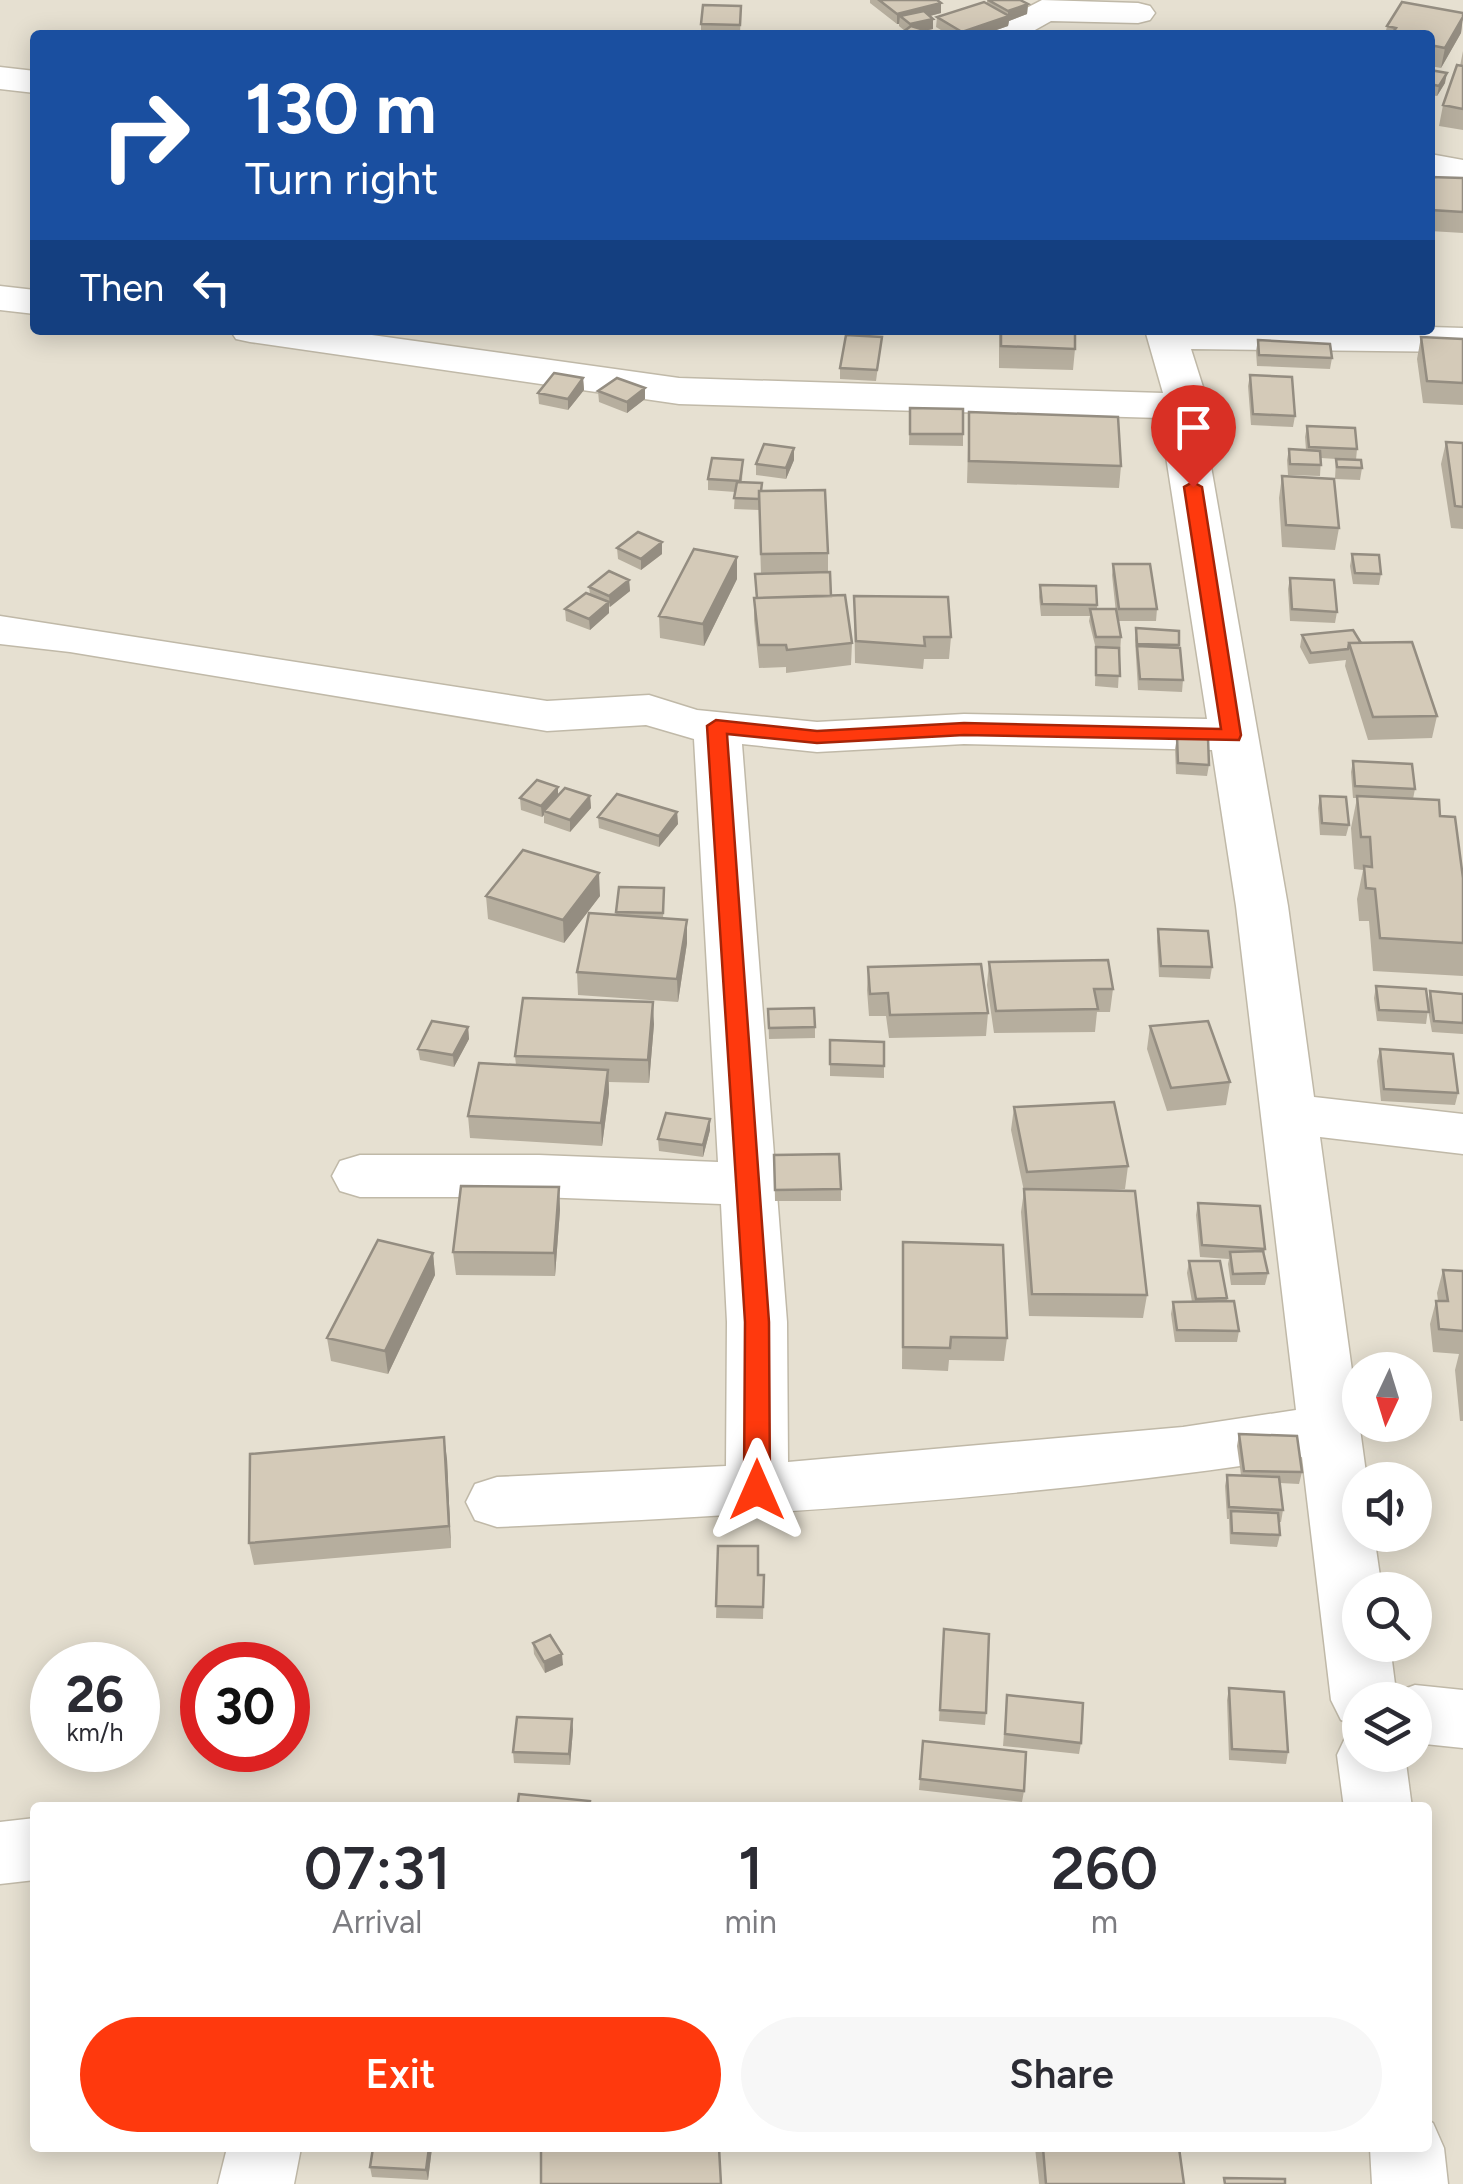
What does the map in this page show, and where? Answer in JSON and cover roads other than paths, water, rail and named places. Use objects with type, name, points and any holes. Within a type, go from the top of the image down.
[{"type":"street","points":[[1006,30],[1033,5],[1139,16]]},
{"type":"street","points":[[0,78],[30,81]]},
{"type":"street","points":[[1435,166],[1463,170]]},
{"type":"street","points":[[0,298],[30,301]]},
{"type":"street","points":[[286,335],[679,390],[1188,406]]},
{"type":"street","points":[[1166,335],[1188,406]]},
{"type":"street","points":[[1250,335],[1463,340]]},
{"type":"street","points":[[1188,406],[1180,408],[1262,906],[1362,1682]]},
{"type":"street","points":[[0,630],[547,716],[648,710],[692,724],[817,737],[964,729],[1232,735]]},
{"type":"street","points":[[716,726],[757,1322],[757,1490]]},
{"type":"street","points":[[1289,1114],[1463,1134]]},
{"type":"street","points":[[360,1176],[539,1176],[747,1184]]},
{"type":"street","points":[[496,1502],[757,1490],[1183,1451],[1330,1429]]},
{"type":"street","points":[[1432,1716],[1463,1720]]},
{"type":"street","points":[[1373,1772],[1377,1802]]},
{"type":"street","points":[[0,1853],[30,1850]]},
{"type":"street","points":[[256,2184],[263,2152]]},
{"type":"street","points":[[1408,2152],[1410,2184]]}]
